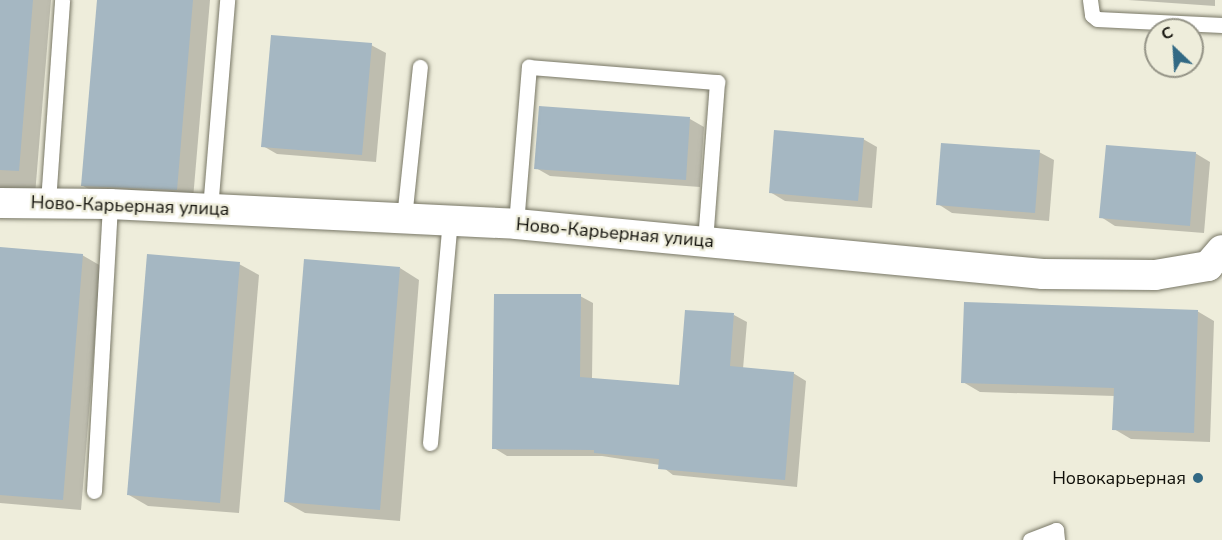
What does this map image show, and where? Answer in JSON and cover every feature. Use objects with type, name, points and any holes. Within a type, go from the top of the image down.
[{"type":"street","name":"Ново-Карьерная улица","points":[[0,203],[110,204],[516,224],[705,240],[1043,274],[1155,276],[1208,266],[1222,250]]},
{"type":"lane","points":[[48,202],[62,0]]},
{"type":"lane","points":[[210,209],[227,0]]},
{"type":"lane","points":[[1090,0],[1092,15],[1097,19],[1222,25]]},
{"type":"lane","points":[[404,218],[420,67]]},
{"type":"lane","points":[[516,224],[529,68],[694,80],[717,82],[705,240]]},
{"type":"lane","points":[[94,491],[110,204]]},
{"type":"lane","points":[[430,443],[450,221]]},
{"type":"lane","points":[[1030,540],[1056,530],[1057,540]]},
{"type":"building","points":[[0,0],[33,0],[19,171],[0,170]]},
{"type":"building","points":[[97,0],[193,0],[177,190],[81,186]]},
{"type":"building","points":[[271,35],[372,43],[362,155],[261,147]]},
{"type":"building","points":[[539,106],[690,117],[686,180],[534,169]]},
{"type":"building","points":[[774,130],[864,138],[858,201],[769,193]]},
{"type":"building","points":[[941,143],[1040,150],[1035,213],[936,205]]},
{"type":"building","points":[[1106,145],[1196,152],[1190,226],[1099,218]]},
{"type":"building","points":[[0,247],[83,254],[63,500],[0,495]]},
{"type":"building","points":[[147,254],[240,262],[220,503],[127,495]]},
{"type":"building","points":[[304,259],[400,267],[380,510],[284,502]]},
{"type":"building","points":[[494,294],[581,294],[580,377],[679,385],[685,310],[734,313],[730,366],[794,372],[785,480],[658,469],[659,459],[594,453],[594,450],[492,449]]},
{"type":"building","points":[[964,302],[1198,310],[1194,433],[1112,430],[1114,388],[961,383]]},
{"type":"place","name":"Новокарьерная","points":[[1198,478]]}]
